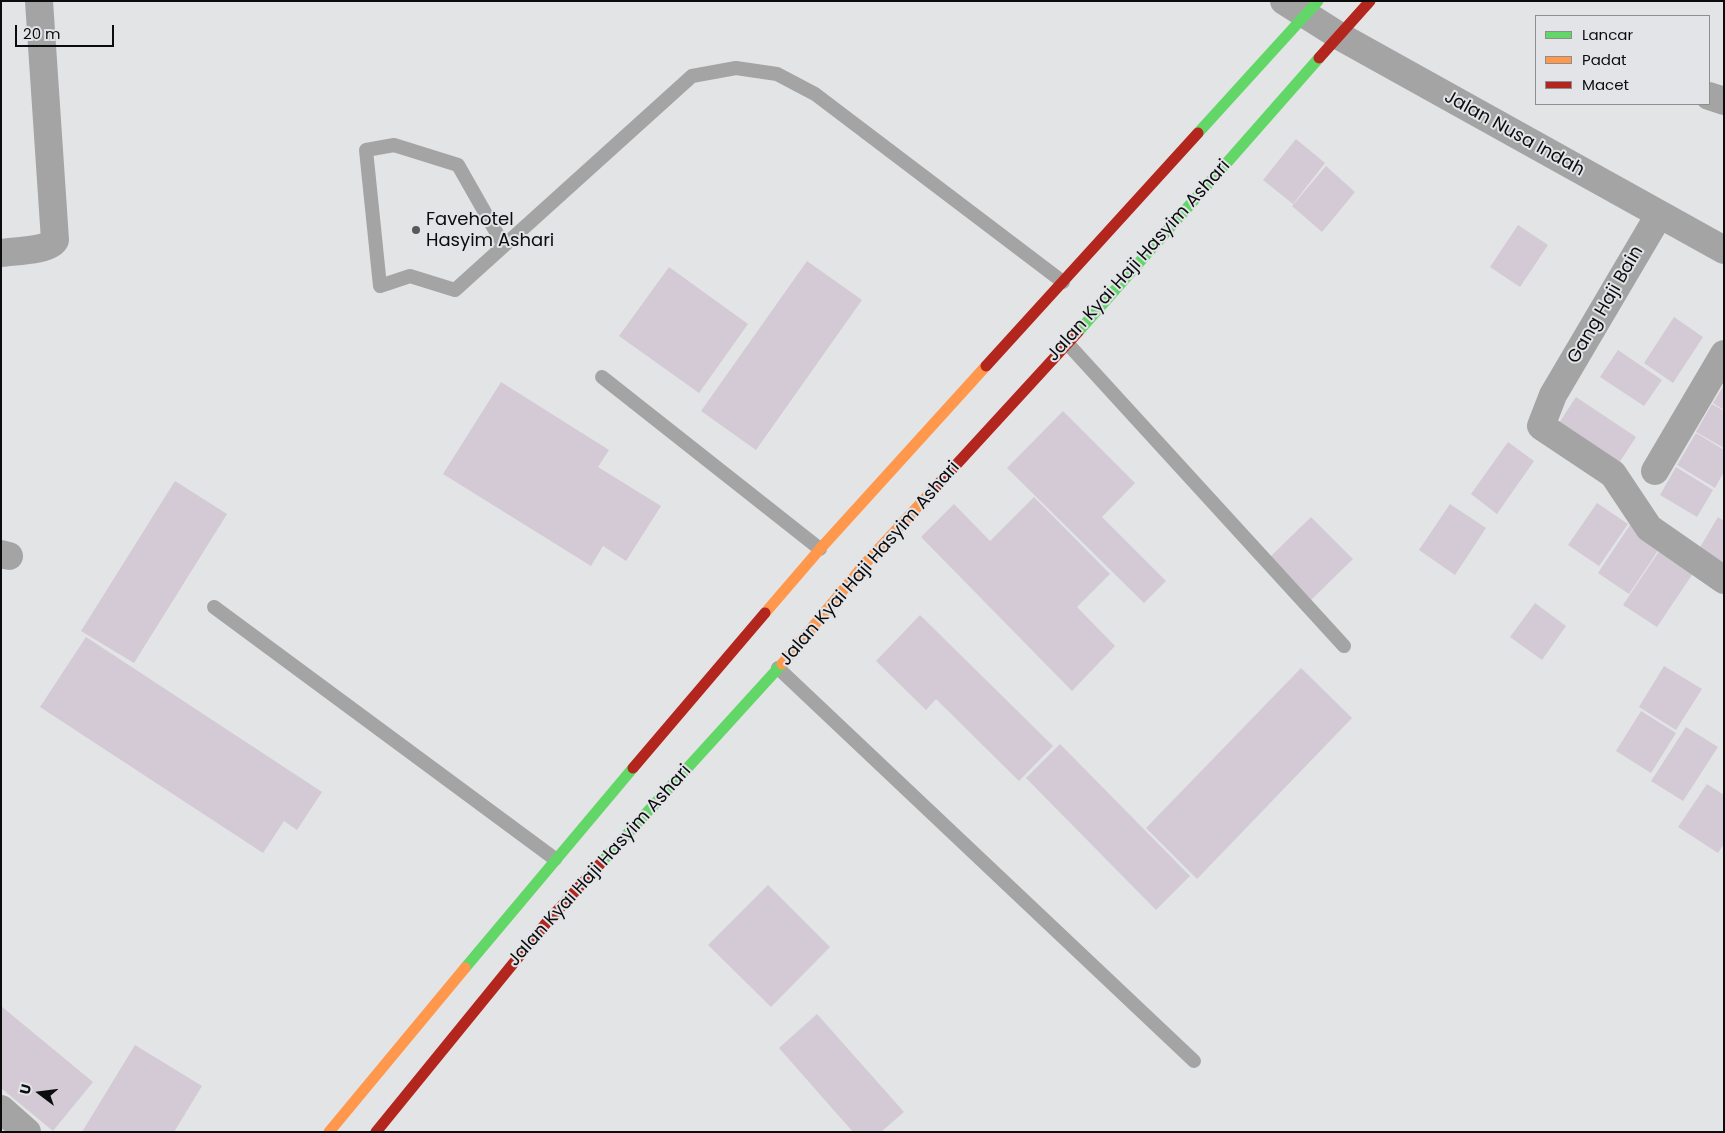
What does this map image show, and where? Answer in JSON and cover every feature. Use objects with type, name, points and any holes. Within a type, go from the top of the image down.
[{"type":"main road","name":"Jalan Kyai Haji Hasyim Ashari","points":[[376,1132],[547,922],[778,668],[863,566],[1067,343],[1341,37],[1370,1]]},
{"type":"main road","name":"Jalan Kyai Haji Hasyim Ashari","points":[[329,1132],[555,859],[820,549],[1063,282],[1302,6]]},
{"type":"street","points":[[1,253],[44,248],[52,245],[55,240],[39,1]]},
{"type":"street","name":"Jalan Nusa Indah","points":[[1302,6],[1341,37],[1724,250]]},
{"type":"street","points":[[1710,96],[1724,101]]},
{"type":"street","name":"Gang Haji Bain","points":[[1659,214],[1553,395],[1541,426],[1613,474],[1649,528],[1724,580]]},
{"type":"street","points":[[1655,471],[1724,354]]},
{"type":"street","points":[[1,1109],[27,1132]]},
{"type":"lane","points":[[504,246],[458,165],[394,145],[366,150],[380,286],[410,276],[455,290],[504,246],[692,76],[736,68],[777,74],[815,94],[1063,282]]},
{"type":"lane","points":[[1067,343],[1344,646]]},
{"type":"lane","points":[[602,377],[820,549]]},
{"type":"lane","points":[[214,607],[555,859]]},
{"type":"lane","points":[[778,668],[1194,1061]]},
{"type":"building","points":[[1296,139],[1325,163],[1293,204],[1263,180]]},
{"type":"building","points":[[1326,166],[1355,192],[1322,232],[1292,206]]},
{"type":"building","points":[[1518,225],[1548,245],[1520,287],[1490,267]]},
{"type":"building","points":[[807,261],[862,300],[756,450],[701,411]]},
{"type":"building","points":[[669,267],[748,324],[699,393],[619,336]]},
{"type":"building","points":[[1674,317],[1703,337],[1673,383],[1644,363]]},
{"type":"building","points":[[1618,350],[1662,380],[1644,406],[1600,377]]},
{"type":"building","points":[[501,382],[609,450],[598,467],[661,506],[626,561],[603,546],[591,566],[443,474]]},
{"type":"building","points":[[1724,385],[1724,410],[1713,403]]},
{"type":"building","points":[[1576,397],[1636,437],[1615,469],[1555,429]]},
{"type":"building","points":[[1712,404],[1724,411],[1724,448],[1696,432]]},
{"type":"building","points":[[1063,411],[1135,483],[1102,517],[1166,581],[1144,603],[1007,468]]},
{"type":"building","points":[[1696,433],[1724,450],[1724,472],[1715,488],[1677,465]]},
{"type":"building","points":[[1508,442],[1534,461],[1497,514],[1471,494]]},
{"type":"building","points":[[1676,467],[1713,490],[1697,517],[1660,495]]},
{"type":"building","points":[[175,481],[227,514],[134,663],[81,631]]},
{"type":"building","points":[[1034,497],[1110,574],[1077,607],[1115,646],[1072,691],[921,537],[954,504],[990,541]]},
{"type":"building","points":[[1597,503],[1628,524],[1599,566],[1568,545]]},
{"type":"building","points":[[1450,504],[1486,528],[1455,575],[1419,550]]},
{"type":"building","points":[[1311,517],[1353,559],[1311,600],[1270,557]]},
{"type":"building","points":[[1718,517],[1724,521],[1724,564],[1699,549]]},
{"type":"building","points":[[1632,522],[1663,543],[1629,594],[1598,573]]},
{"type":"building","points":[[1664,544],[1698,566],[1657,627],[1623,605]]},
{"type":"building","points":[[1535,603],[1566,626],[1542,660],[1510,637]]},
{"type":"building","points":[[920,615],[1053,746],[1019,781],[936,699],[926,710],[876,661]]},
{"type":"building","points":[[86,637],[322,792],[297,830],[284,821],[263,853],[40,707]]},
{"type":"building","points":[[1664,666],[1702,689],[1676,730],[1639,707]]},
{"type":"building","points":[[1301,668],[1352,718],[1197,879],[1146,828]]},
{"type":"building","points":[[1641,711],[1676,733],[1651,773],[1616,751]]},
{"type":"building","points":[[1686,727],[1718,747],[1683,801],[1651,781]]},
{"type":"building","points":[[1060,744],[1190,876],[1156,910],[1026,778]]},
{"type":"building","points":[[1707,784],[1724,795],[1724,844],[1718,853],[1678,827]]},
{"type":"building","points":[[768,885],[830,947],[771,1007],[708,945]]},
{"type":"building","points":[[1,1006],[93,1082],[53,1131],[1,1088]]},
{"type":"building","points":[[817,1014],[904,1112],[881,1132],[853,1132],[779,1048]]},
{"type":"building","points":[[135,1045],[202,1086],[174,1132],[82,1132]]},
{"type":"traffic: fast","points":[[1198,133],[1318,1]]},
{"type":"traffic: fast","points":[[1078,332],[1319,58]]},
{"type":"traffic: fast","points":[[600,864],[782,664]]},
{"type":"traffic: fast","points":[[465,968],[633,768]]},
{"type":"traffic: slow","points":[[765,613],[820,549],[986,366]]},
{"type":"traffic: slow","points":[[782,664],[863,566],[933,490]]},
{"type":"traffic: slow","points":[[329,1132],[465,968]]},
{"type":"traffic: jam","points":[[1319,58],[1370,1]]},
{"type":"traffic: jam","points":[[986,366],[1198,133]]},
{"type":"traffic: jam","points":[[933,490],[1078,332]]},
{"type":"traffic: jam","points":[[633,768],[765,613]]},
{"type":"traffic: jam","points":[[376,1132],[547,922],[600,864]]},
{"type":"place","name":"Favehotel Hasyim Ashari","points":[[416,230]]}]
